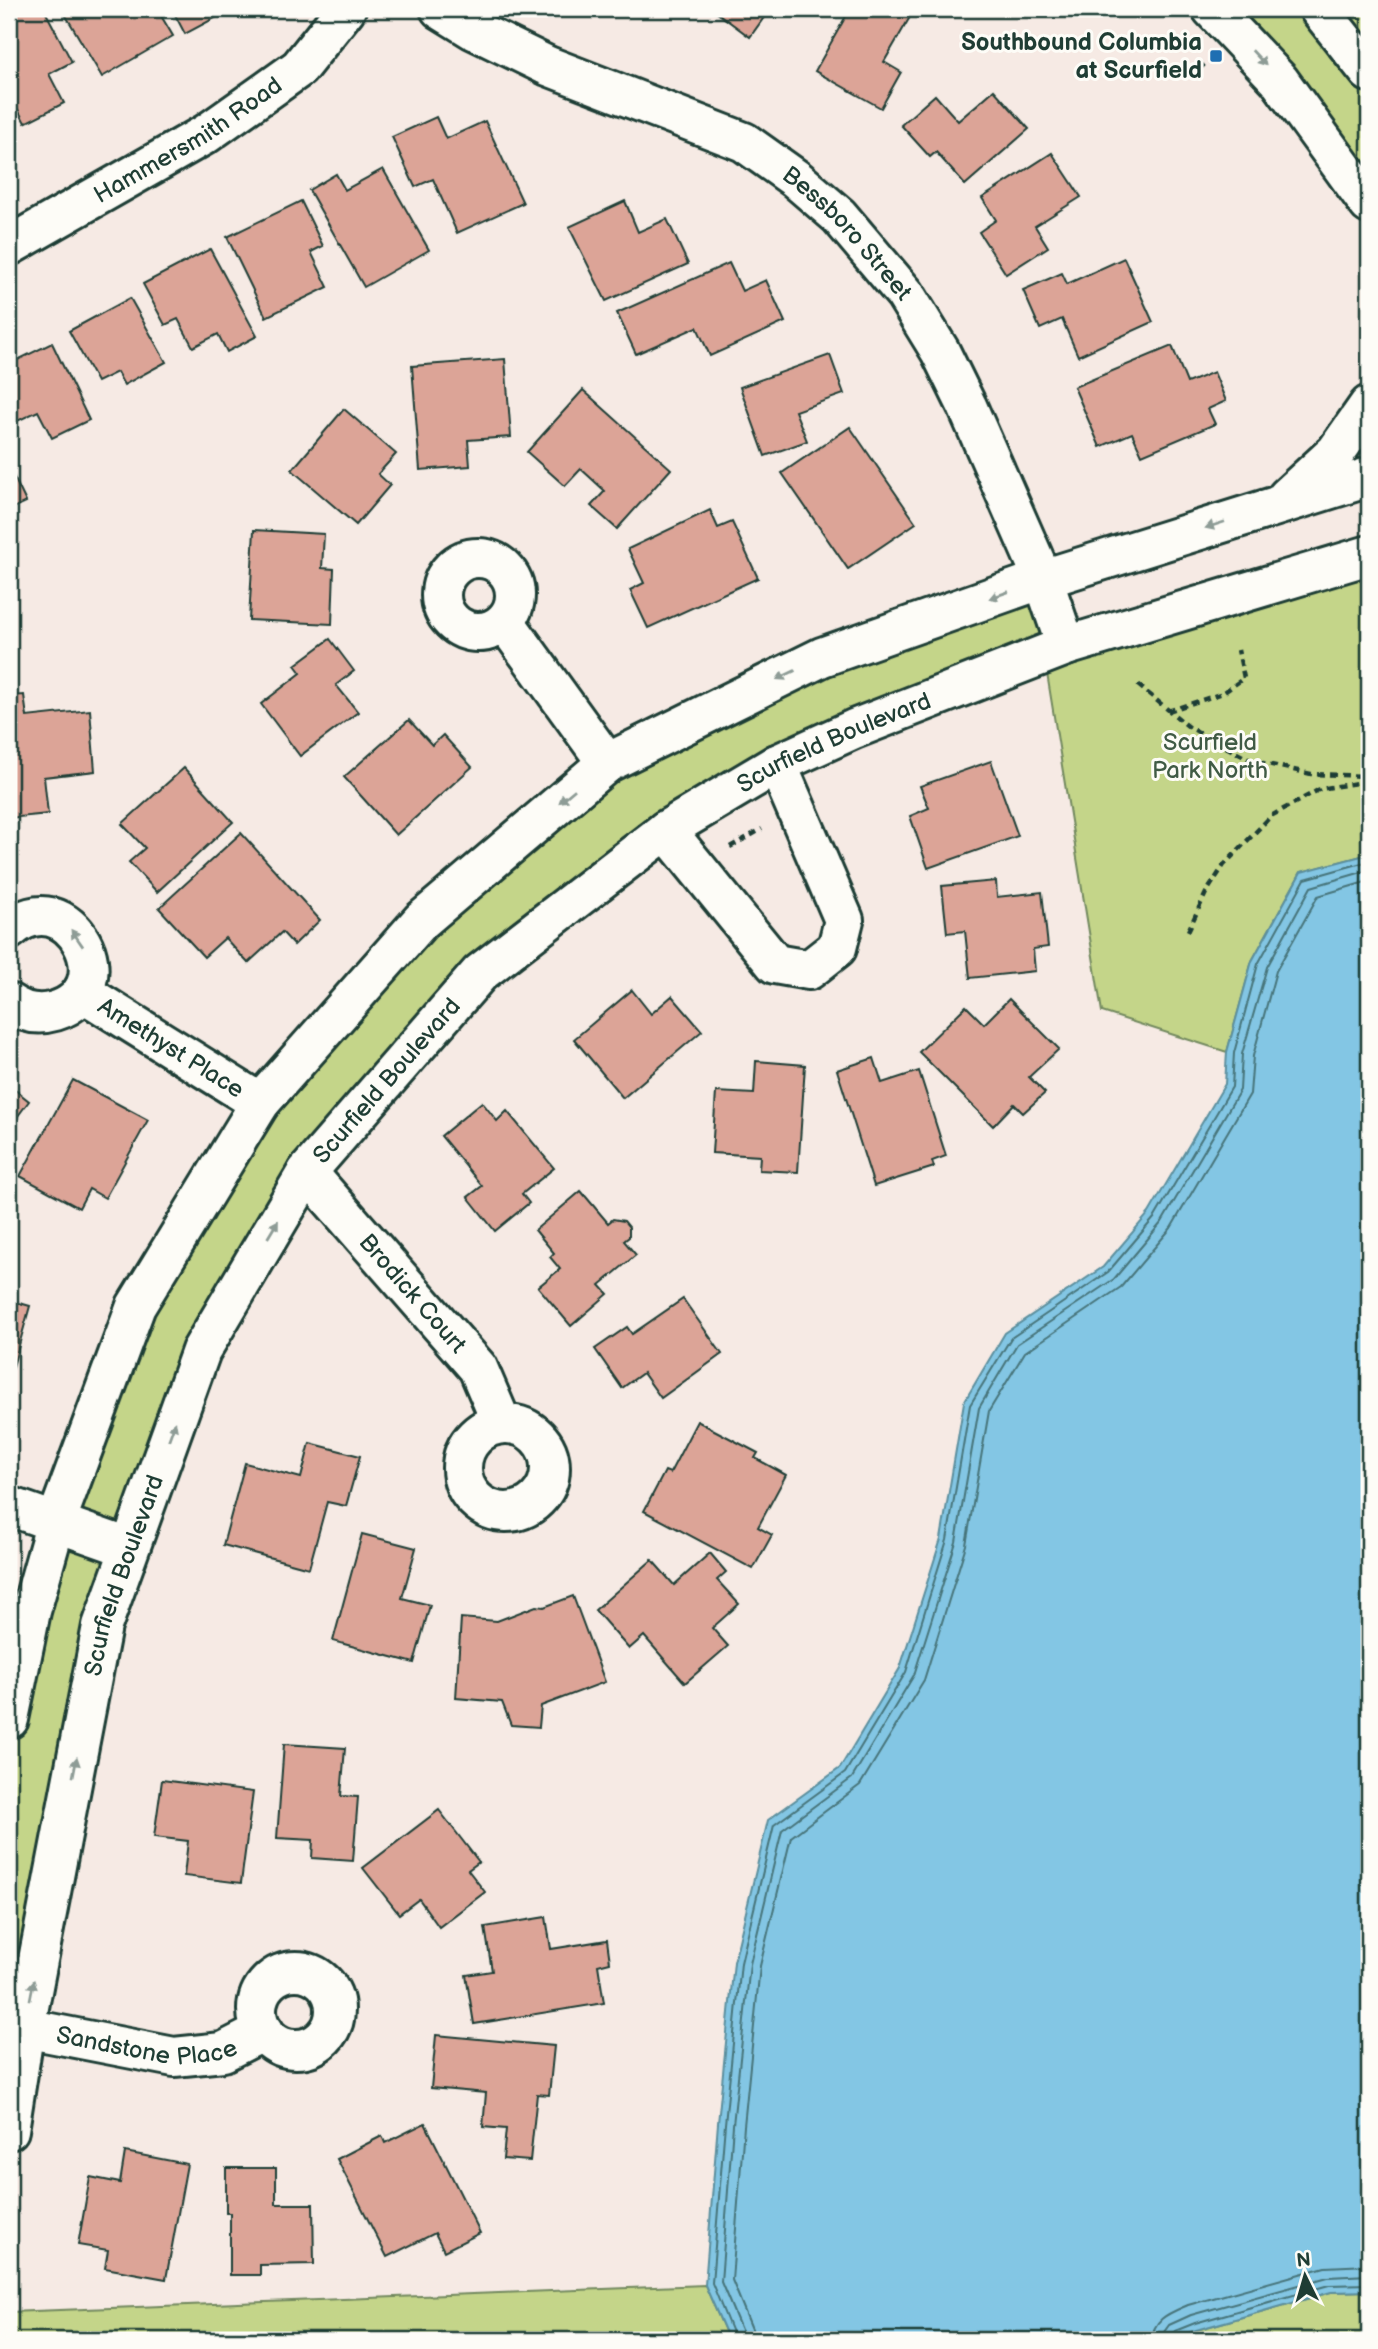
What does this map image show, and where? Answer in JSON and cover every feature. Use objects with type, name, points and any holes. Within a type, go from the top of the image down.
[{"type":"street","name":"Hammersmith Road","points":[[9,246],[206,134],[299,68],[346,9]]},
{"type":"street","name":"Bessboro Street","points":[[440,9],[474,30],[548,66],[744,142],[796,179],[839,216],[905,294],[940,351],[1043,579],[1066,646]]},
{"type":"street","points":[[1212,9],[1279,80],[1369,204]]},
{"type":"street","points":[[1319,9],[1369,72]]},
{"type":"street","points":[[1280,504],[1336,452],[1369,405]]},
{"type":"street","points":[[9,1719],[31,1611],[56,1522],[136,1306],[260,1103],[421,921],[607,763],[822,657],[1043,579],[1369,477]]},
{"type":"street","name":"Scurfield Boulevard","points":[[9,2130],[17,2027],[102,1626],[201,1351],[307,1172],[480,973],[666,830],[777,764],[854,729],[1066,646],[1369,555]]},
{"type":"street","points":[[505,622],[607,763]]},
{"type":"street","points":[[666,830],[775,964],[809,970],[838,948],[844,920],[777,764]]},
{"type":"street","name":"Amethyst Place","points":[[9,930],[18,921],[35,916],[52,918],[67,925],[80,937],[89,959],[88,976],[82,992],[62,1009],[46,1014],[28,1013],[9,1003]]},
{"type":"street","name":"Amethyst Place","points":[[82,992],[260,1103]]},
{"type":"street","name":"Brodick Court","points":[[307,1172],[478,1368],[502,1424]]},
{"type":"street","points":[[9,1506],[129,1548]]},
{"type":"street","name":"Sandstone Place","points":[[17,2027],[174,2057],[223,2052],[264,2031]]},
{"type":"path","points":[[1167,711],[1223,693],[1244,678],[1238,650]]},
{"type":"path","points":[[1138,685],[1189,727],[1250,760],[1311,774],[1369,776]]},
{"type":"path","points":[[1188,931],[1206,893],[1224,865],[1271,816],[1320,789],[1369,781]]},
{"type":"path","points":[[720,853],[769,825]]},
{"type":"green space","points":[[1212,9],[1369,9],[1369,204]]},
{"type":"green space","name":"Scurfield Park North","points":[[1369,555],[1369,854],[1301,872],[1252,961],[1227,1052],[1102,1012],[1045,661],[777,764],[480,973],[307,1172],[201,1351],[102,1626],[9,2130],[9,1719],[136,1306],[260,1103],[607,763],[1043,579],[1045,660]]},
{"type":"green space","points":[[705,2285],[729,2340],[9,2340],[9,2312]]},
{"type":"green space","points":[[1369,2291],[1369,2340],[1171,2340],[1196,2330],[1331,2292]]},
{"type":"water","points":[[1369,854],[1369,2291],[1331,2292],[1196,2330],[1171,2340],[729,2340],[705,2285],[734,1962],[768,1820],[840,1768],[900,1668],[941,1539],[964,1402],[1005,1333],[1103,1267],[1149,1213],[1225,1084],[1227,1052],[1252,961],[1301,872]]},
{"type":"building","points":[[9,9],[44,9],[72,62],[49,74],[64,103],[25,123],[9,92]]},
{"type":"building","points":[[62,9],[157,9],[173,36],[102,77]]},
{"type":"building","points":[[172,9],[226,9],[228,11],[185,34]]},
{"type":"building","points":[[712,9],[770,9],[750,37]]},
{"type":"building","points":[[850,9],[894,9],[910,17],[884,62],[901,72],[881,108],[815,71]]},
{"type":"building","points":[[994,90],[1029,129],[965,185],[936,152],[930,157],[901,125],[935,95],[958,121]]},
{"type":"building","points":[[436,117],[446,139],[485,121],[523,203],[457,233],[433,179],[415,187],[392,137]]},
{"type":"building","points":[[1052,153],[1081,197],[1035,226],[1048,247],[1006,274],[979,232],[996,220],[982,198]]},
{"type":"building","points":[[383,169],[429,250],[364,287],[309,190],[336,174],[345,190]]},
{"type":"building","points":[[301,201],[323,246],[311,252],[328,287],[266,317],[227,237]]},
{"type":"building","points":[[625,201],[638,232],[667,219],[688,264],[606,301],[569,227]]},
{"type":"building","points":[[210,249],[257,336],[227,352],[218,334],[193,347],[178,319],[165,325],[143,284]]},
{"type":"building","points":[[1124,258],[1153,322],[1078,356],[1062,319],[1040,329],[1023,290],[1062,273],[1067,284]]},
{"type":"building","points":[[729,263],[742,291],[766,280],[785,322],[710,356],[697,327],[636,354],[617,313]]},
{"type":"building","points":[[130,298],[166,362],[124,385],[117,372],[97,382],[69,331]]},
{"type":"building","points":[[52,343],[89,420],[52,438],[38,411],[9,425],[9,364]]},
{"type":"building","points":[[1172,346],[1187,383],[1214,372],[1226,401],[1208,409],[1215,424],[1142,455],[1132,433],[1100,447],[1074,387]]},
{"type":"building","points":[[830,355],[844,394],[795,411],[807,441],[765,456],[740,387]]},
{"type":"building","points":[[505,359],[511,437],[468,440],[470,466],[420,470],[412,366]]},
{"type":"building","points":[[583,390],[671,469],[617,529],[591,506],[605,491],[581,469],[565,486],[527,452]]},
{"type":"building","points":[[344,409],[396,454],[378,474],[390,485],[356,525],[292,470]]},
{"type":"building","points":[[850,427],[916,523],[848,569],[782,473]]},
{"type":"building","points":[[9,467],[26,502],[9,510]]},
{"type":"building","points":[[710,510],[718,528],[732,522],[758,578],[648,628],[630,590],[644,583],[628,549]]},
{"type":"building","points":[[254,530],[324,534],[322,568],[334,569],[332,624],[249,620]]},
{"type":"building","points":[[330,639],[354,671],[336,685],[358,712],[300,756],[261,704],[301,673],[295,665]]},
{"type":"building","points":[[24,695],[27,717],[90,710],[95,771],[44,777],[48,814],[9,818],[9,696]]},
{"type":"building","points":[[409,720],[432,745],[443,735],[472,767],[396,835],[344,777]]},
{"type":"building","points":[[991,761],[1018,836],[928,868],[910,816],[929,808],[920,786]]},
{"type":"building","points":[[184,768],[233,822],[157,892],[129,862],[145,848],[122,824]]},
{"type":"building","points":[[241,833],[320,920],[294,945],[282,932],[248,963],[225,938],[204,957],[159,908]]},
{"type":"building","points":[[996,881],[997,897],[1042,892],[1048,947],[1033,949],[1035,971],[970,978],[965,931],[947,933],[942,886]]},
{"type":"building","points":[[632,990],[651,1014],[672,996],[702,1031],[623,1098],[574,1039]]},
{"type":"building","points":[[1009,999],[1059,1049],[1029,1077],[1045,1093],[1023,1113],[1014,1104],[993,1126],[919,1052],[966,1006],[984,1024]]},
{"type":"building","points":[[874,1058],[882,1083],[919,1071],[946,1156],[932,1161],[934,1167],[874,1186],[837,1070]]},
{"type":"building","points":[[756,1061],[805,1065],[798,1172],[759,1170],[760,1156],[712,1153],[716,1092],[754,1094]]},
{"type":"building","points":[[73,1080],[148,1120],[105,1198],[89,1189],[79,1208],[20,1176]]},
{"type":"building","points":[[9,1085],[29,1101],[9,1128]]},
{"type":"building","points":[[482,1102],[497,1121],[507,1111],[554,1168],[522,1194],[529,1203],[495,1231],[468,1197],[482,1186],[441,1136]]},
{"type":"building","points":[[581,1191],[608,1223],[613,1219],[624,1221],[629,1227],[629,1237],[624,1241],[636,1255],[600,1285],[608,1294],[571,1326],[538,1287],[560,1269],[550,1257],[554,1253],[535,1230]]},
{"type":"building","points":[[683,1299],[722,1354],[661,1398],[643,1373],[622,1388],[595,1349],[627,1327],[632,1334]]},
{"type":"building","points":[[9,1300],[30,1306],[9,1381]]},
{"type":"building","points":[[697,1421],[758,1453],[755,1458],[786,1475],[758,1527],[772,1535],[753,1569],[644,1511],[665,1471],[670,1473]]},
{"type":"building","points":[[310,1443],[360,1456],[346,1506],[327,1502],[309,1568],[223,1545],[245,1463],[301,1478]]},
{"type":"building","points":[[362,1534],[416,1548],[402,1598],[430,1605],[414,1663],[333,1641]]},
{"type":"building","points":[[710,1553],[726,1572],[717,1580],[739,1604],[712,1628],[728,1646],[685,1683],[644,1636],[629,1649],[595,1610],[652,1560],[674,1585]]},
{"type":"building","points":[[573,1596],[605,1682],[541,1706],[539,1727],[511,1725],[502,1702],[456,1698],[461,1618],[497,1621]]},
{"type":"building","points":[[284,1744],[345,1748],[341,1796],[358,1797],[353,1861],[312,1858],[313,1840],[277,1838]]},
{"type":"building","points":[[162,1780],[253,1792],[241,1883],[184,1876],[188,1841],[154,1837]]},
{"type":"building","points":[[439,1810],[479,1862],[468,1870],[485,1892],[439,1927],[419,1899],[399,1914],[363,1868]]},
{"type":"building","points":[[546,1917],[551,1949],[607,1940],[610,1962],[598,1965],[604,2003],[474,2024],[466,1975],[492,1971],[485,1927]]},
{"type":"building","points":[[436,2035],[554,2046],[549,2095],[537,2094],[530,2161],[503,2159],[506,2129],[483,2127],[486,2093],[431,2088]]},
{"type":"building","points":[[425,2123],[480,2233],[444,2251],[435,2233],[387,2257],[337,2159],[382,2136],[385,2143]]},
{"type":"building","points":[[125,2152],[187,2164],[166,2279],[105,2268],[108,2250],[78,2245],[90,2177],[120,2183]]},
{"type":"building","points":[[226,2168],[276,2168],[276,2204],[313,2204],[314,2264],[260,2265],[260,2275],[230,2275],[230,2213],[226,2213]]},
{"type":"place","name":"Southbound Columbia at Scurfield","points":[[1216,56]]}]
